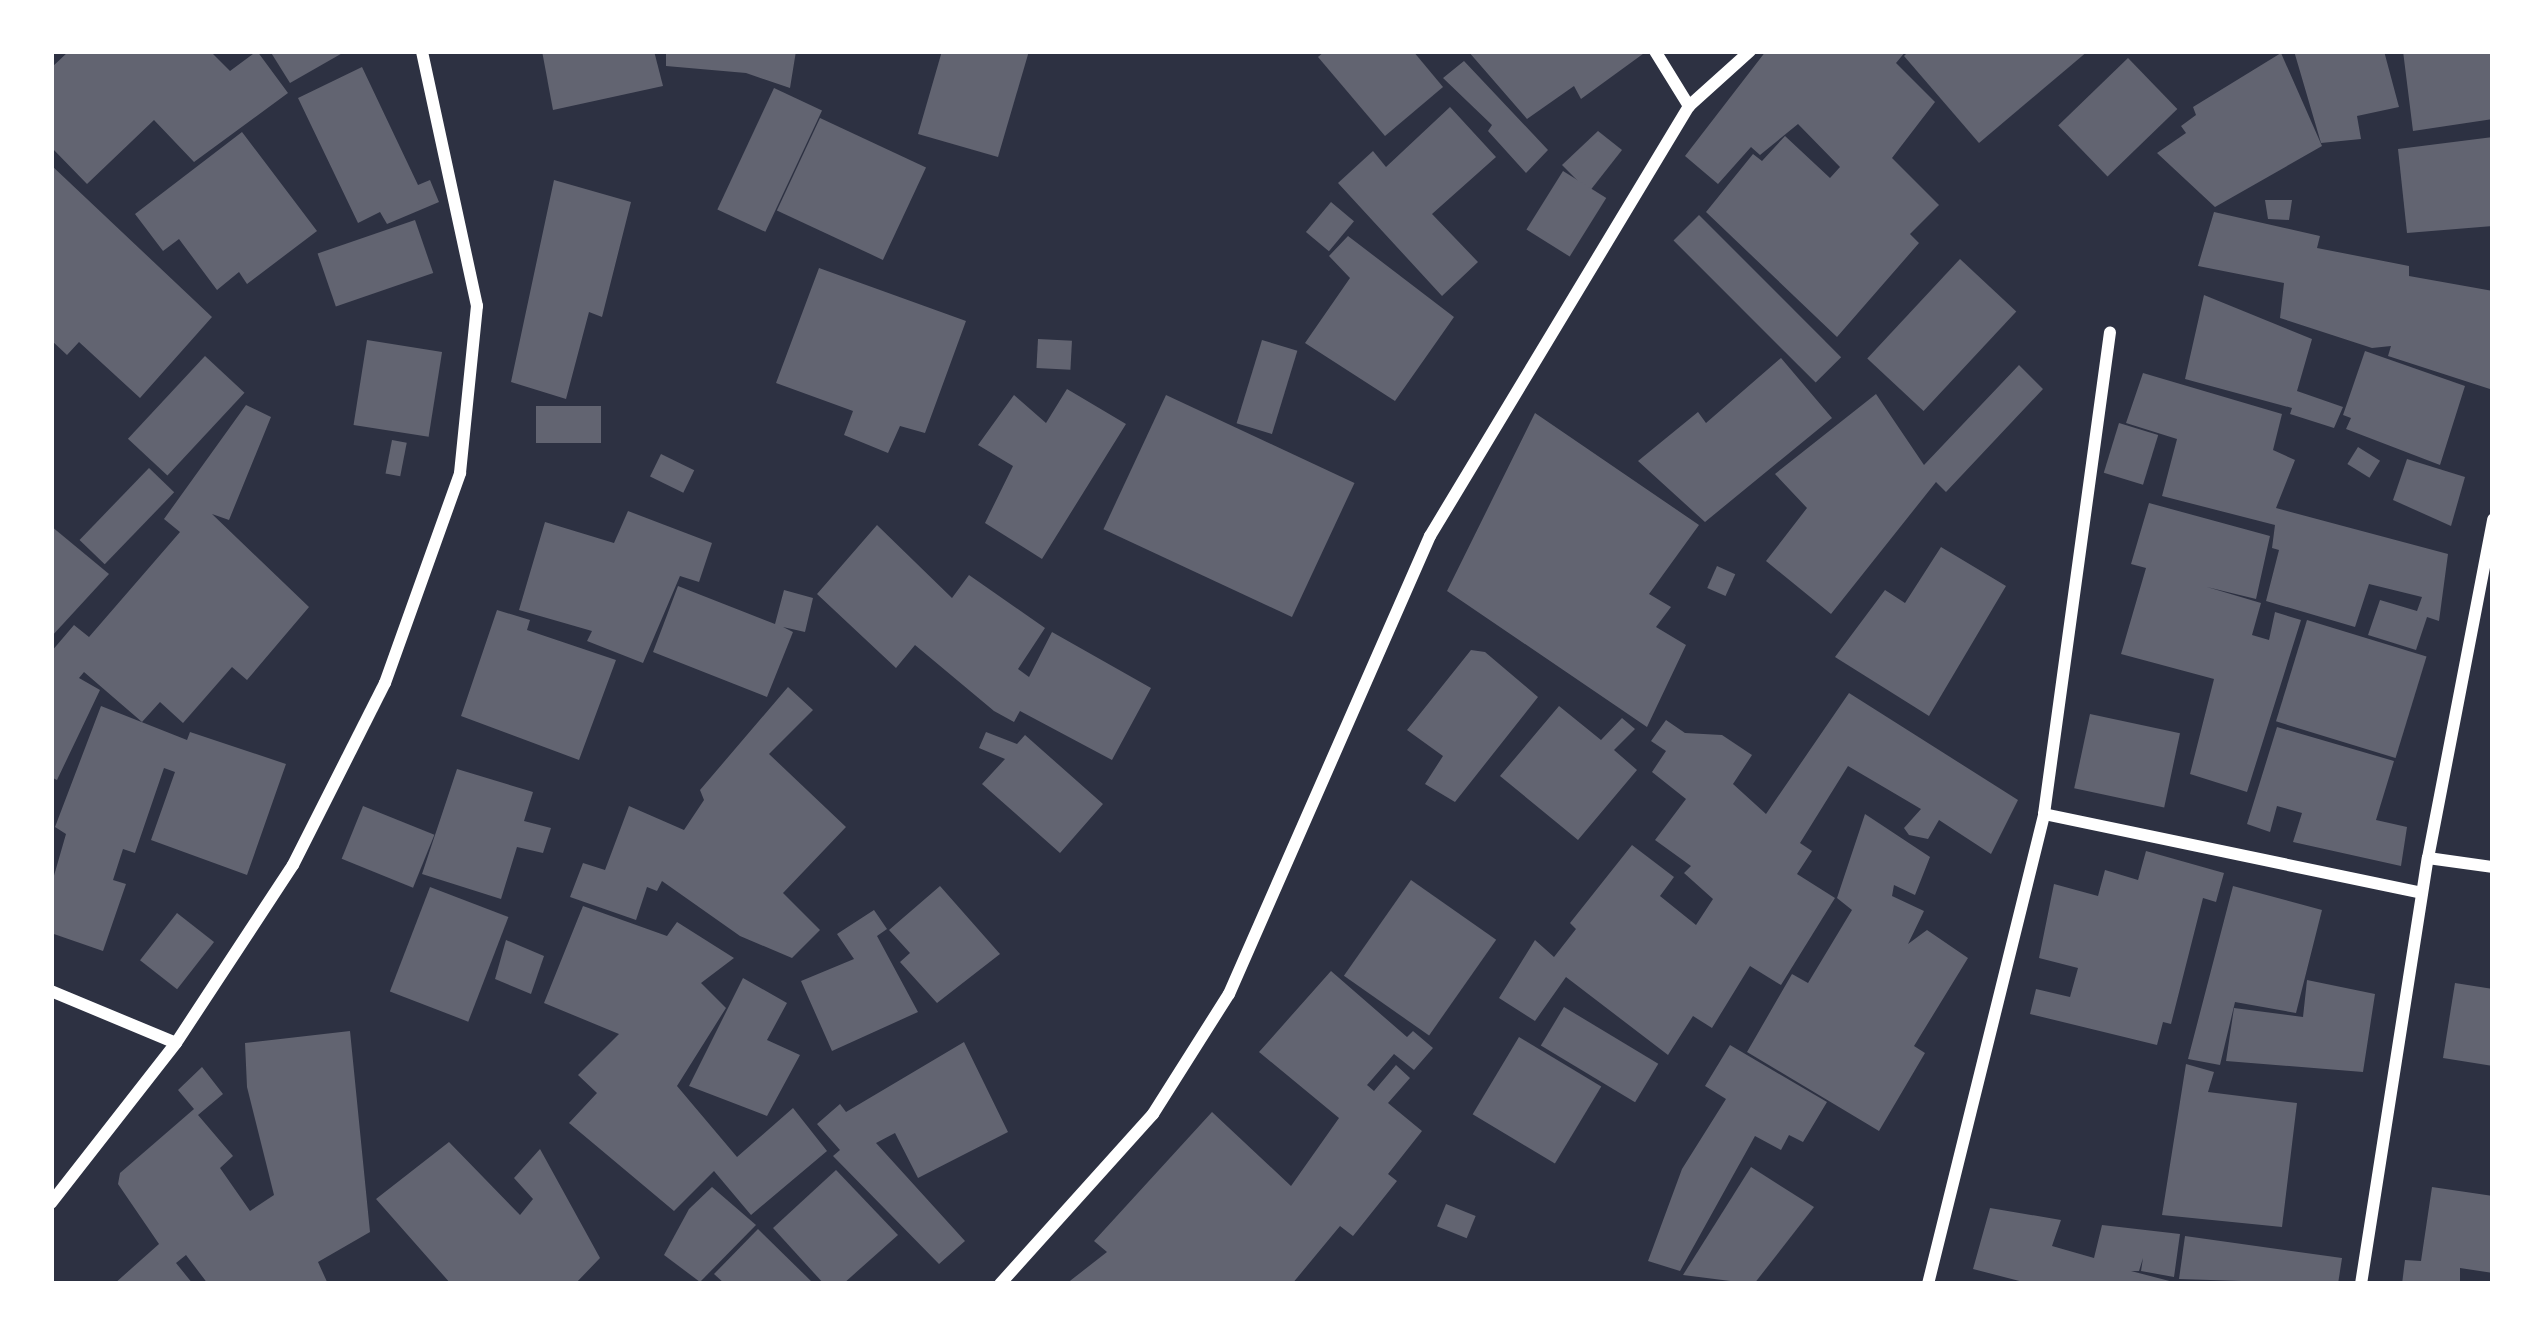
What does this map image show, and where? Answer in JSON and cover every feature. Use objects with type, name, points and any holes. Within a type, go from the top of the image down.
[{"type":"street","points":[[51,1203],[176,1043],[293,865],[386,683],[460,473],[477,306],[422,51]]},
{"type":"street","points":[[1655,51],[1690,106]]},
{"type":"street","points":[[1000,1284],[1153,1114],[1229,994],[1430,536],[1690,106],[1750,51]]},
{"type":"street","points":[[1928,1284],[2044,814],[2110,333]]},
{"type":"street","points":[[2361,1284],[2428,857],[2493,519]]},
{"type":"street","points":[[2044,814],[2422,893]]},
{"type":"street","points":[[2428,857],[2493,867]]},
{"type":"street","points":[[51,991],[176,1043]]},
{"type":"building","points":[[69,51],[210,51],[230,71],[257,51],[288,93],[194,162],[154,120],[87,184],[51,147],[51,68]]},
{"type":"building","points":[[270,51],[346,51],[290,83]]},
{"type":"building","points":[[542,51],[654,51],[663,86],[553,110]]},
{"type":"building","points":[[666,51],[796,51],[790,88],[746,73],[666,66]]},
{"type":"building","points":[[942,51],[1029,51],[998,157],[918,134]]},
{"type":"building","points":[[1325,51],[1413,51],[1443,87],[1385,136],[1318,57]]},
{"type":"building","points":[[1468,51],[1647,51],[1581,99],[1574,86],[1527,119]]},
{"type":"building","points":[[1766,51],[1906,51],[1896,63],[1935,102],[1892,158],[1939,205],[1910,234],[1919,243],[1837,337],[1706,212],[1753,154],[1762,161],[1785,136],[1830,178],[1840,167],[1798,124],[1760,155],[1751,147],[1718,184],[1685,156]]},
{"type":"building","points":[[1909,51],[2088,51],[1979,143],[1904,56]]},
{"type":"building","points":[[2294,51],[2384,51],[2399,107],[2357,116],[2361,139],[2321,143]]},
{"type":"building","points":[[2403,51],[2493,51],[2493,119],[2413,131]]},
{"type":"building","points":[[2281,53],[2322,146],[2215,207],[2157,153],[2186,133],[2181,126],[2196,115],[2193,107]]},
{"type":"building","points":[[2128,58],[2177,109],[2108,176],[2058,125]]},
{"type":"building","points":[[1464,61],[1548,150],[1526,173],[1488,131],[1492,125],[1443,78]]},
{"type":"building","points":[[362,67],[418,185],[430,180],[439,202],[387,224],[380,212],[358,223],[298,98]]},
{"type":"building","points":[[774,88],[822,110],[765,232],[717,209]]},
{"type":"building","points":[[1450,107],[1496,157],[1432,214],[1478,262],[1442,296],[1338,183],[1373,151],[1386,167]]},
{"type":"building","points":[[820,118],[926,167],[883,260],[777,210]]},
{"type":"building","points":[[1598,131],[1622,150],[1589,192],[1562,165]]},
{"type":"building","points":[[242,132],[317,231],[247,284],[239,272],[217,290],[179,239],[163,251],[135,214]]},
{"type":"building","points":[[2493,137],[2493,226],[2407,233],[2398,149]]},
{"type":"building","points":[[51,165],[212,317],[140,398],[79,342],[67,355],[51,340]]},
{"type":"building","points":[[1563,171],[1606,198],[1570,257],[1526,230]]},
{"type":"building","points":[[554,180],[631,202],[602,317],[589,312],[566,399],[511,382]]},
{"type":"building","points":[[2265,200],[2292,200],[2289,220],[2268,219]]},
{"type":"building","points":[[1331,202],[1354,221],[1329,251],[1306,232]]},
{"type":"building","points":[[2214,212],[2320,236],[2317,248],[2409,266],[2409,276],[2493,291],[2493,390],[2388,356],[2391,346],[2372,348],[2280,318],[2284,283],[2198,266]]},
{"type":"building","points":[[1699,215],[1841,357],[1816,383],[1674,240]]},
{"type":"building","points":[[415,220],[433,273],[336,306],[318,254]]},
{"type":"building","points":[[1348,236],[1454,317],[1395,401],[1305,343],[1350,278],[1329,256]]},
{"type":"building","points":[[1960,259],[2016,312],[1924,411],[1867,358]]},
{"type":"building","points":[[819,268],[966,321],[925,433],[900,426],[888,453],[844,435],[853,411],[776,383]]},
{"type":"building","points":[[2204,295],[2312,339],[2297,391],[2343,407],[2334,428],[2290,414],[2292,408],[2185,379]]},
{"type":"building","points":[[1038,339],[1072,341],[1070,370],[1036,368]]},
{"type":"building","points":[[367,340],[442,352],[429,437],[354,425]]},
{"type":"building","points":[[1262,340],[1297,351],[1272,434],[1237,423]]},
{"type":"building","points":[[2365,351],[2465,386],[2440,465],[2346,429],[2351,418],[2343,415]]},
{"type":"building","points":[[205,356],[244,393],[167,475],[128,439]]},
{"type":"building","points":[[1781,358],[1832,418],[1705,522],[1638,461],[1698,412],[1706,423]]},
{"type":"building","points":[[2019,365],[2043,389],[1946,492],[1936,482],[1831,614],[1766,561],[1807,508],[1775,474],[1876,394],[1924,465]]},
{"type":"building","points":[[2143,373],[2282,414],[2273,450],[2295,460],[2276,508],[2448,554],[2439,621],[2427,617],[2416,650],[2368,635],[2380,600],[2417,611],[2422,597],[2369,584],[2355,627],[2266,601],[2279,550],[2272,548],[2275,525],[2162,496],[2177,439],[2126,423]]},
{"type":"building","points":[[1067,389],[1126,424],[1042,559],[985,523],[1013,466],[978,445],[1014,395],[1046,423]]},
{"type":"building","points":[[1166,395],[1355,483],[1292,617],[1103,529]]},
{"type":"building","points":[[246,405],[271,417],[229,520],[212,514],[309,607],[247,680],[232,667],[183,723],[160,702],[142,722],[84,672],[79,678],[100,690],[57,780],[51,777],[51,652],[74,625],[89,637],[180,532],[164,519]]},
{"type":"building","points":[[536,406],[601,406],[601,443],[536,443]]},
{"type":"building","points":[[1535,413],[1699,525],[1649,594],[1671,607],[1656,627],[1686,645],[1647,727],[1447,591]]},
{"type":"building","points":[[2119,423],[2158,435],[2143,485],[2104,473]]},
{"type":"building","points":[[392,440],[407,443],[400,476],[386,473]]},
{"type":"building","points":[[2358,447],[2380,461],[2369,478],[2347,464]]},
{"type":"building","points":[[661,454],[694,470],[683,493],[650,476]]},
{"type":"building","points":[[2407,459],[2465,477],[2451,526],[2393,500]]},
{"type":"building","points":[[149,468],[174,492],[105,564],[80,540]]},
{"type":"building","points":[[2149,503],[2270,536],[2256,599],[2207,587],[2261,603],[2252,635],[2269,640],[2275,612],[2301,620],[2247,792],[2190,774],[2214,679],[2121,654],[2146,568],[2131,564]]},
{"type":"building","points":[[628,511],[712,543],[699,582],[680,576],[643,663],[587,641],[592,631],[519,610],[545,522],[614,543]]},
{"type":"building","points":[[877,525],[952,598],[969,575],[1045,628],[1018,669],[1029,677],[1052,632],[1151,688],[1112,760],[1020,711],[1014,722],[994,711],[915,645],[896,668],[817,594]]},
{"type":"building","points":[[51,526],[109,574],[51,637]]},
{"type":"building","points":[[1941,547],[2006,586],[1929,716],[1835,657],[1885,590],[1905,603]]},
{"type":"building","points":[[1717,566],[1735,574],[1726,596],[1707,588]]},
{"type":"building","points":[[678,586],[775,624],[784,590],[813,598],[805,632],[783,627],[793,632],[767,697],[653,652]]},
{"type":"building","points":[[497,610],[530,620],[527,630],[616,660],[579,760],[461,716]]},
{"type":"building","points":[[2307,620],[2427,657],[2396,758],[2276,721]]},
{"type":"building","points":[[1471,650],[1485,652],[1538,697],[1455,802],[1425,784],[1443,756],[1407,730]]},
{"type":"building","points":[[788,687],[813,710],[769,754],[846,827],[783,893],[820,930],[792,958],[740,936],[662,881],[657,891],[647,887],[636,920],[570,897],[583,863],[605,870],[629,806],[684,830],[704,800],[700,790]]},
{"type":"building","points":[[1849,693],[2018,800],[1991,854],[1939,820],[1928,839],[1909,835],[1904,828],[1921,809],[1848,766],[1800,843],[1812,851],[1797,874],[1835,898],[1781,985],[1750,966],[1712,1028],[1693,1016],[1668,1055],[1566,977],[1535,1021],[1499,998],[1535,940],[1554,957],[1576,929],[1570,923],[1632,845],[1674,877],[1660,896],[1696,925],[1713,899],[1684,873],[1691,866],[1655,840],[1686,799],[1652,772],[1666,751],[1651,741],[1666,720],[1685,733],[1722,735],[1752,755],[1733,784],[1766,814]]},
{"type":"building","points":[[101,706],[187,740],[190,732],[286,764],[247,875],[151,840],[175,772],[164,768],[135,853],[123,849],[113,880],[126,884],[103,951],[51,933],[51,886],[66,834],[55,827]]},
{"type":"building","points":[[1559,706],[1601,740],[1622,718],[1635,729],[1614,750],[1637,770],[1578,840],[1500,776]]},
{"type":"building","points":[[2090,714],[2180,733],[2164,807],[2074,788]]},
{"type":"building","points":[[2277,727],[2394,761],[2376,820],[2407,827],[2401,866],[2293,842],[2302,813],[2277,806],[2270,832],[2247,824]]},
{"type":"building","points":[[986,732],[1017,744],[1025,735],[1103,804],[1060,853],[982,784],[1005,759],[979,748]]},
{"type":"building","points":[[457,769],[533,792],[524,821],[551,828],[543,853],[517,847],[501,899],[422,874]]},
{"type":"building","points":[[363,806],[434,835],[413,888],[342,859]]},
{"type":"building","points":[[1865,814],[1930,857],[1915,895],[1894,885],[1892,896],[1924,911],[1908,944],[1927,930],[1968,958],[1914,1046],[1925,1053],[1879,1131],[1747,1052],[1792,974],[1808,983],[1852,910],[1837,898]]},
{"type":"building","points":[[2146,851],[2224,873],[2216,902],[2203,898],[2171,1024],[2163,1022],[2157,1045],[2030,1014],[2036,989],[2070,997],[2078,968],[2039,958],[2054,884],[2098,896],[2105,870],[2138,880]]},
{"type":"building","points":[[1411,880],[1496,940],[1429,1035],[1344,976]]},
{"type":"building","points":[[940,886],[1000,954],[937,1003],[900,962],[910,953],[889,930]]},
{"type":"building","points":[[2233,886],[2322,910],[2296,1013],[2235,1002],[2220,1065],[2188,1059]]},
{"type":"building","points":[[430,887],[508,917],[468,1022],[390,992]]},
{"type":"building","points":[[583,906],[667,936],[677,922],[734,958],[701,983],[726,1008],[677,1086],[737,1157],[793,1108],[827,1151],[751,1215],[714,1171],[674,1211],[569,1123],[597,1093],[578,1075],[619,1034],[544,1003]]},
{"type":"building","points":[[874,910],[887,929],[877,936],[918,1012],[832,1051],[801,981],[854,959],[837,934]]},
{"type":"building","points":[[177,913],[214,942],[177,989],[140,960]]},
{"type":"building","points":[[506,940],[544,956],[531,994],[495,979]]},
{"type":"building","points":[[1331,971],[1407,1037],[1413,1031],[1433,1048],[1414,1070],[1394,1054],[1367,1085],[1374,1091],[1396,1065],[1410,1078],[1388,1103],[1422,1131],[1388,1174],[1397,1181],[1353,1236],[1340,1226],[1292,1284],[1066,1284],[1107,1252],[1094,1241],[1212,1112],[1291,1186],[1339,1118],[1259,1052]]},
{"type":"building","points":[[743,978],[787,1003],[767,1040],[800,1055],[767,1116],[689,1086]]},
{"type":"building","points":[[2307,980],[2375,994],[2363,1072],[2226,1061],[2234,1008],[2303,1017]]},
{"type":"building","points":[[2455,983],[2493,989],[2493,1066],[2443,1058]]},
{"type":"building","points":[[1564,1007],[1658,1064],[1635,1102],[1541,1046]]},
{"type":"building","points":[[350,1031],[370,1232],[318,1262],[328,1284],[208,1284],[186,1255],[176,1263],[193,1284],[114,1284],[159,1244],[118,1184],[120,1173],[194,1109],[178,1090],[202,1067],[223,1094],[198,1115],[233,1156],[220,1168],[250,1211],[274,1195],[247,1087],[245,1043]]},
{"type":"building","points":[[1519,1037],[1601,1086],[1555,1164],[1473,1114]]},
{"type":"building","points":[[964,1042],[1008,1132],[918,1178],[895,1133],[876,1143],[965,1241],[939,1264],[833,1156],[840,1150],[817,1124],[840,1104],[846,1112]]},
{"type":"building","points":[[1730,1045],[1827,1102],[1803,1142],[1789,1135],[1781,1150],[1755,1136],[1680,1271],[1648,1261],[1682,1169],[1726,1099],[1705,1086]]},
{"type":"building","points":[[2186,1064],[2214,1072],[2208,1092],[2297,1103],[2282,1227],[2162,1215]]},
{"type":"building","points":[[449,1142],[520,1215],[533,1199],[514,1178],[540,1149],[600,1258],[575,1284],[451,1284],[376,1199]]},
{"type":"building","points":[[1751,1167],[1814,1207],[1754,1284],[1683,1275]]},
{"type":"building","points":[[836,1170],[898,1235],[843,1284],[824,1284],[773,1228]]},
{"type":"building","points":[[712,1187],[756,1225],[700,1282],[664,1255],[689,1209]]},
{"type":"building","points":[[2432,1187],[2493,1196],[2493,1273],[2460,1268],[2460,1284],[2402,1284],[2405,1260],[2421,1261]]},
{"type":"building","points":[[1446,1204],[1476,1216],[1467,1238],[1437,1226]]},
{"type":"building","points":[[1990,1208],[2061,1220],[2052,1246],[2094,1258],[2102,1225],[2180,1234],[2174,1277],[2141,1271],[2143,1258],[2139,1271],[2131,1271],[2181,1284],[2031,1284],[1973,1269]]},
{"type":"building","points":[[758,1229],[814,1284],[725,1284],[714,1274]]},
{"type":"building","points":[[2185,1236],[2342,1258],[2338,1284],[2179,1279]]}]
